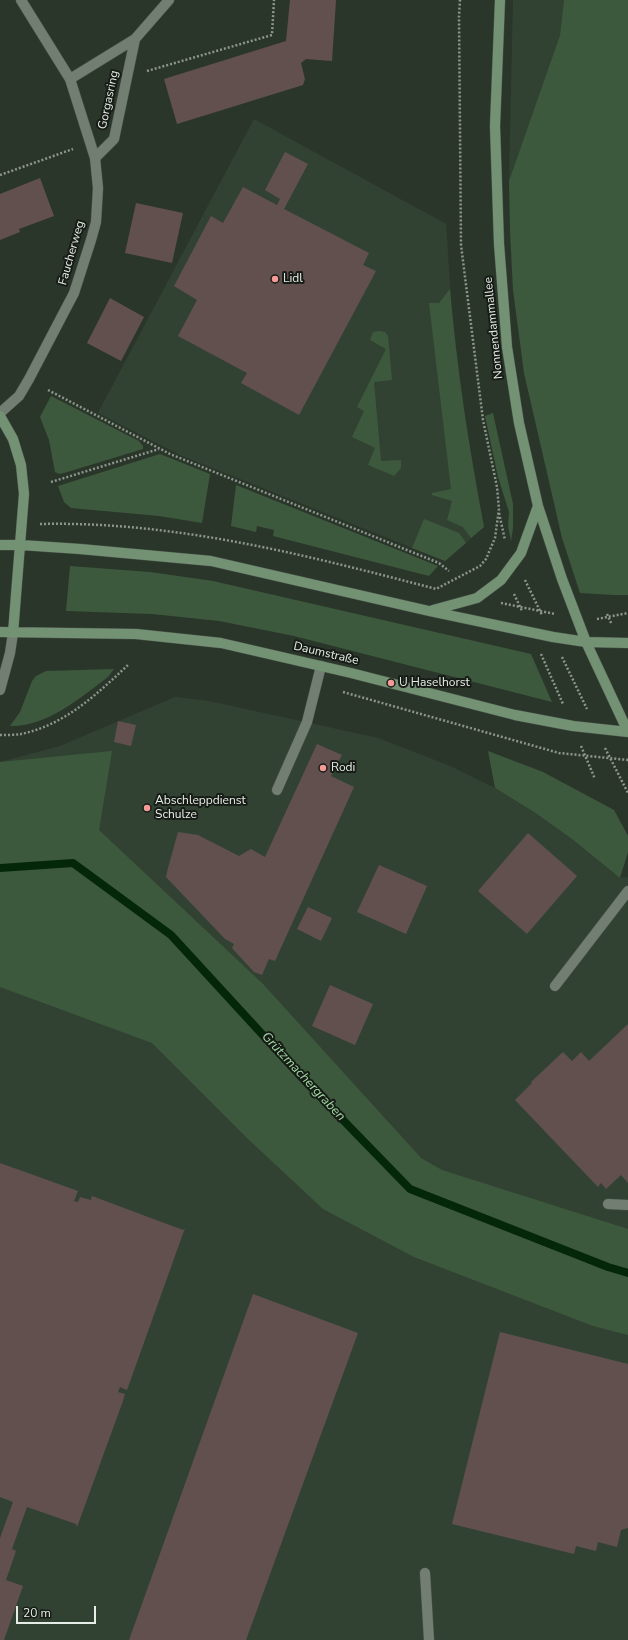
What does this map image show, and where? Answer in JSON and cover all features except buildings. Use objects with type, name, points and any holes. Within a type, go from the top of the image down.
[{"type":"main road","name":"Nonnendammallee","points":[[500,0],[495,126],[498,244],[507,347],[519,423],[538,506],[576,618],[628,732]]},
{"type":"main road","points":[[0,415],[13,439],[21,465],[24,494],[13,633]]},
{"type":"main road","points":[[429,611],[477,598],[501,580],[515,561],[526,541],[538,506]]},
{"type":"main road","points":[[0,545],[21,545],[210,561],[429,611],[553,637],[586,642],[628,643]]},
{"type":"main road","name":"Daumstraße","points":[[0,632],[136,634],[221,643],[321,666],[515,715],[573,726],[628,732]]},
{"type":"street","name":"Faucherweg","points":[[0,415],[19,396],[29,380],[74,293],[92,240],[96,222],[98,188],[95,158],[70,79],[21,0]]},
{"type":"street","name":"Gorgasring","points":[[70,79],[135,39],[169,0]]},
{"type":"street","name":"Gorgasring","points":[[95,158],[114,139],[135,39]]},
{"type":"street","points":[[0,690],[10,653],[13,633]]},
{"type":"street","points":[[276,790],[307,722],[321,666]]},
{"type":"street","points":[[554,986],[628,892]]},
{"type":"street","points":[[608,1204],[628,1205]]},
{"type":"street","points":[[425,1573],[429,1640]]},
{"type":"path","points":[[151,70],[272,36],[274,0]]},
{"type":"path","points":[[460,0],[462,245],[482,416],[497,487],[502,534],[541,611],[627,794]]},
{"type":"path","points":[[0,175],[74,148]]},
{"type":"path","points":[[48,390],[160,449],[222,476],[439,563],[449,571]]},
{"type":"path","points":[[51,482],[160,449]]},
{"type":"path","points":[[75,524],[149,528],[214,537],[332,562],[436,588],[480,566],[486,559],[495,538],[499,509]]},
{"type":"path","points":[[514,594],[519,605]]},
{"type":"path","points":[[477,598],[576,618],[599,620],[628,613]]},
{"type":"path","points":[[542,657],[564,706]]},
{"type":"path","points":[[0,735],[21,734],[45,727],[67,715],[85,704],[128,665]]},
{"type":"path","points":[[577,755],[628,760]]},
{"type":"path","points":[[587,761],[595,779]]},
{"type":"shaded area","points":[[513,0],[564,0],[560,35],[509,181]]},
{"type":"shaded area","points":[[564,0],[628,0],[628,595],[580,593],[562,538],[524,373],[513,290],[509,181],[560,35]]},
{"type":"shaded area","points":[[254,119],[446,224],[453,330],[464,412],[484,527],[445,561],[180,455],[98,413]]},
{"type":"shaded area","points":[[450,289],[464,409],[484,527],[471,538],[463,527],[447,520],[452,501],[432,495],[432,493],[451,489],[429,303],[439,303]]},
{"type":"shaded area","points":[[373,332],[385,332],[388,336],[392,380],[374,382],[381,461],[401,460],[401,468],[394,476],[368,465],[375,448],[352,437],[364,411],[357,407],[386,349],[370,340]]},
{"type":"shaded area","points":[[51,396],[139,441],[143,446],[143,449],[64,473],[59,474],[55,472],[49,440],[40,417]]},
{"type":"shaded area","points":[[493,413],[513,504],[513,528],[511,541],[508,526],[509,512],[498,477],[485,416]]},
{"type":"shaded area","points":[[160,454],[210,474],[202,523],[159,516],[71,508],[64,502],[58,486]]},
{"type":"shaded area","points":[[236,485],[438,566],[429,576],[273,536],[274,530],[257,526],[256,532],[231,526]]},
{"type":"shaded area","points":[[424,519],[459,533],[466,543],[445,561],[412,548]]},
{"type":"shaded area","points":[[70,566],[150,572],[213,581],[531,654],[552,702],[294,636],[219,621],[152,614],[66,611]]},
{"type":"shaded area","points":[[114,669],[108,677],[62,710],[37,722],[10,726],[20,712],[32,681],[36,676],[46,671]]},
{"type":"shaded area","points":[[175,697],[209,701],[378,738],[450,766],[495,788],[534,812],[572,839],[620,878],[628,877],[628,1640],[0,1640],[0,762],[60,746]]},
{"type":"shaded area","points":[[112,751],[99,830],[263,984],[421,1158],[442,1170],[628,1229],[628,1335],[593,1326],[414,1257],[323,1209],[247,1138],[152,1043],[0,987],[0,762]]},
{"type":"shaded area","points":[[488,751],[543,772],[614,810],[628,836],[628,852],[620,878],[572,839],[534,812],[495,788]]},
{"type":"waterway","name":"Grützmachergraben","points":[[0,868],[73,863],[171,935],[306,1082],[410,1189],[608,1267],[628,1273]]},
{"type":"place","name":"Lidl","points":[[275,279]]},
{"type":"place","name":"U Haselhorst","points":[[391,683]]},
{"type":"place","name":"Rodi","points":[[323,768]]},
{"type":"place","name":"Abschleppdienst Schulze","points":[[147,808]]}]
